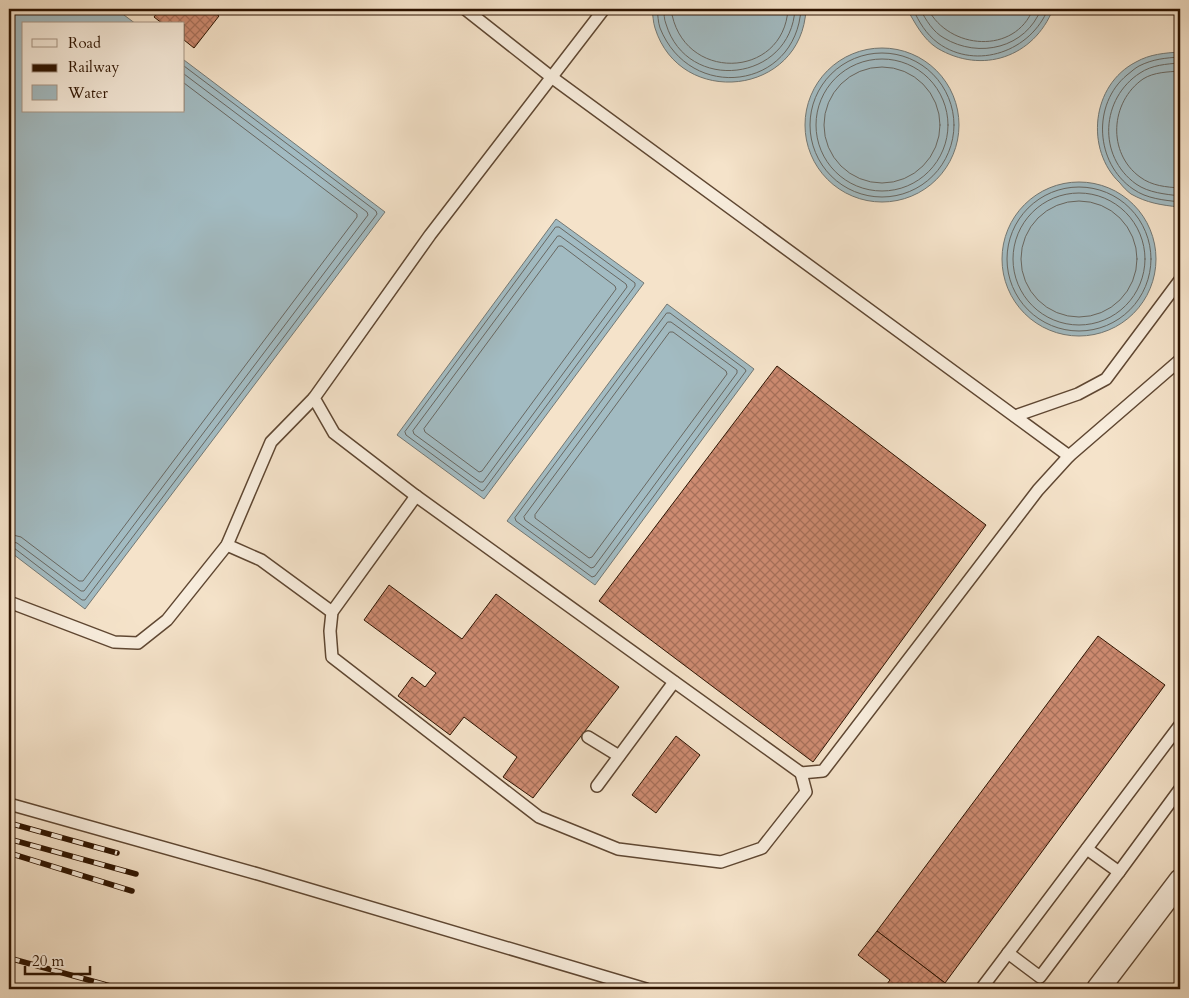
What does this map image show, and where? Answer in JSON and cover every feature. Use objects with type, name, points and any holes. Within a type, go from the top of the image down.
[{"type":"street","points":[[1098,989],[1180,881]]},
{"type":"lane","points":[[465,9],[550,76],[1069,456]]},
{"type":"lane","points":[[9,602],[114,642],[138,643],[167,620],[227,545],[271,442],[314,398],[430,235],[550,76],[604,9]]},
{"type":"lane","points":[[1015,416],[1078,394],[1106,379],[1180,280]]},
{"type":"lane","points":[[416,496],[332,612],[330,631],[332,658],[539,817],[618,849],[721,862],[762,848],[1038,490],[1069,456],[1180,360]]},
{"type":"lane","points":[[314,398],[334,433],[416,496],[801,774],[806,792]]},
{"type":"lane","points":[[227,545],[261,560],[332,612]]},
{"type":"lane","points":[[597,786],[674,682]]},
{"type":"lane","points":[[981,989],[1180,725]]},
{"type":"lane","points":[[588,737],[619,756]]},
{"type":"lane","points":[[801,774],[823,771]]},
{"type":"lane","points":[[1008,953],[1040,977],[1180,789]]},
{"type":"lane","points":[[9,804],[646,989]]},
{"type":"lane","points":[[1087,849],[1119,872]]},
{"type":"water","points":[[9,9],[116,9],[133,22],[22,22],[22,112],[185,112],[185,61],[385,212],[85,609],[9,551]]},
{"type":"water","points":[[652,9],[806,9],[799,38],[784,60],[763,75],[738,82],[713,81],[689,71],[669,54],[655,28]]},
{"type":"water","points":[[907,9],[1053,9],[1044,26],[1020,50],[1005,57],[971,60],[954,56],[937,48],[923,35]]},
{"type":"water","points":[[882,48],[897,49],[912,54],[937,70],[953,95],[958,110],[958,140],[953,155],[937,180],[912,196],[897,201],[882,202],[867,201],[852,196],[827,180],[811,155],[806,140],[805,125],[806,110],[811,95],[827,70],[852,54],[867,49]]},
{"type":"water","points":[[1180,52],[1179,207],[1148,202],[1131,194],[1122,186],[1109,169],[1101,153],[1098,119],[1102,102],[1110,86],[1121,72],[1147,57],[1163,53]]},
{"type":"water","points":[[1079,182],[1094,183],[1109,188],[1134,204],[1150,229],[1155,244],[1155,274],[1150,289],[1134,314],[1109,330],[1094,335],[1079,336],[1064,335],[1049,330],[1024,314],[1008,289],[1003,274],[1002,259],[1003,244],[1008,229],[1024,204],[1049,188],[1064,183]]},
{"type":"water","points":[[556,219],[644,283],[484,499],[397,435]]},
{"type":"water","points":[[667,304],[754,369],[595,585],[507,521]]},
{"type":"building","points":[[160,9],[209,9],[219,16],[194,48],[185,41],[185,22],[160,22],[154,17]]},
{"type":"building","points":[[777,366],[986,525],[813,762],[599,601]]},
{"type":"building","points":[[389,585],[462,639],[496,594],[619,687],[533,798],[503,777],[517,757],[464,717],[450,735],[398,696],[412,677],[425,687],[436,673],[364,620]]},
{"type":"building","points":[[1098,636],[1165,685],[945,983],[877,931]]},
{"type":"building","points":[[676,736],[700,755],[656,813],[632,795]]},
{"type":"building","points":[[877,931],[945,983],[941,989],[883,989],[890,980],[858,955]]},
{"type":"railway","points":[[9,823],[117,853]]},
{"type":"railway","points":[[9,839],[136,874]]},
{"type":"railway","points":[[9,853],[132,891]]},
{"type":"railway","points":[[9,958],[121,989]]}]
